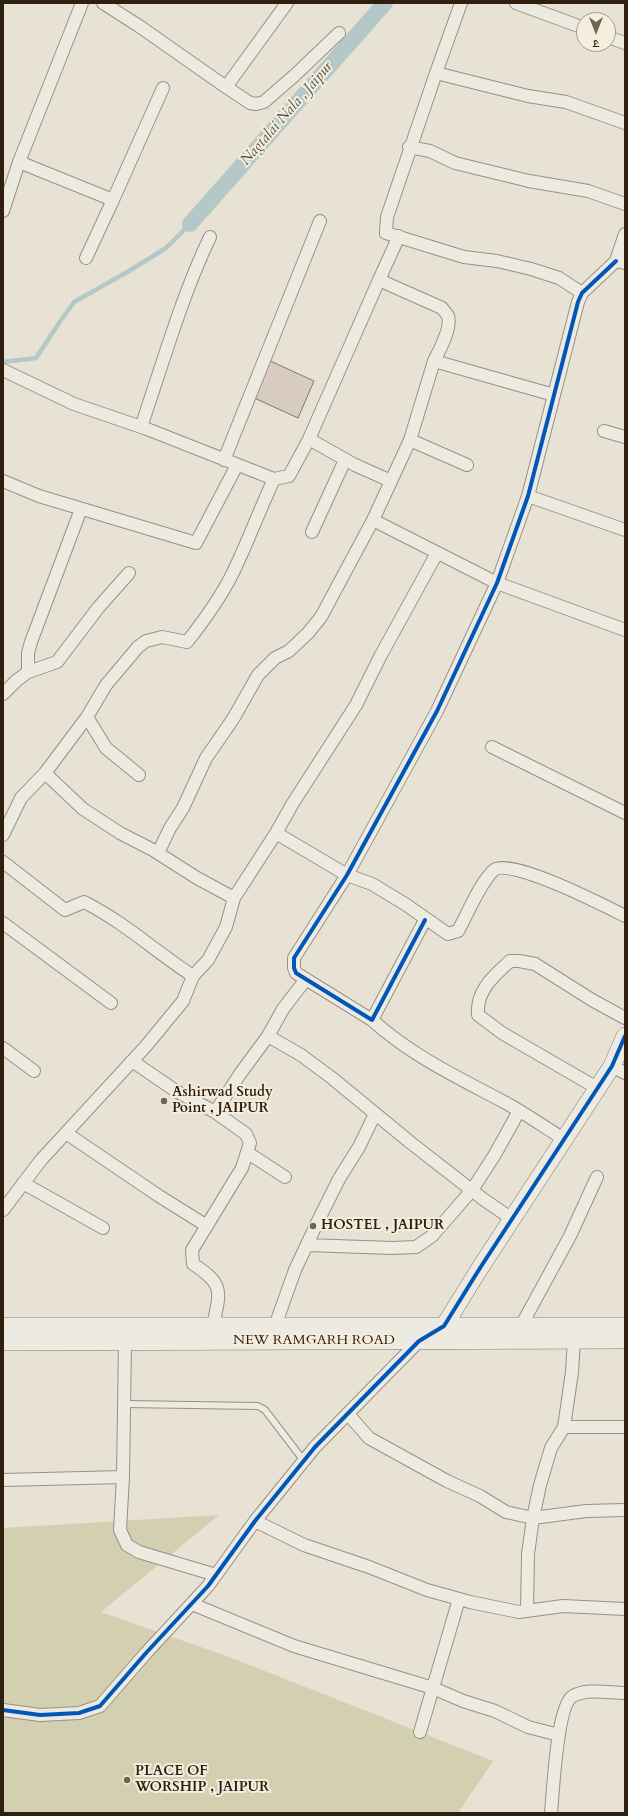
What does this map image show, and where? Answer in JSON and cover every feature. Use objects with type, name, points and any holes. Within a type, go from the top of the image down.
[{"type":"street","points":[[3,211],[19,162],[82,3]]},
{"type":"street","points":[[103,3],[139,26],[250,103],[256,104],[264,102],[339,33]]},
{"type":"street","points":[[226,87],[287,3]]},
{"type":"street","points":[[461,3],[409,147],[387,217],[386,233],[464,257],[497,261],[531,269],[559,278],[582,293]]},
{"type":"street","points":[[516,3],[576,25]]},
{"type":"street","points":[[436,73],[528,96],[566,102],[625,123]]},
{"type":"street","points":[[86,258],[163,88]]},
{"type":"street","points":[[409,147],[430,151],[455,163],[522,179],[588,191],[625,204]]},
{"type":"street","points":[[19,162],[113,200]]},
{"type":"street","points":[[224,460],[320,221]]},
{"type":"street","points":[[564,1139],[394,1040],[372,1020],[296,974],[294,968],[294,958],[347,875],[437,710],[497,583],[528,496],[578,302],[582,293],[621,262],[625,234]]},
{"type":"street","points":[[3,370],[74,404],[141,427],[274,479],[289,476],[309,439],[399,236]]},
{"type":"street","points":[[141,427],[178,317],[197,265],[210,238]]},
{"type":"street","points":[[158,853],[170,828],[183,808],[206,758],[230,724],[255,680],[275,658],[289,651],[308,633],[321,616],[373,520],[410,440],[434,362],[449,323],[448,316],[442,308],[379,280]]},
{"type":"street","points":[[434,362],[554,395]]},
{"type":"street","points":[[604,431],[625,438]]},
{"type":"street","points":[[309,439],[346,460],[391,482]]},
{"type":"street","points":[[410,440],[467,465]]},
{"type":"street","points":[[312,532],[346,460]]},
{"type":"street","points":[[3,481],[39,496],[196,543],[237,465]]},
{"type":"street","points":[[3,836],[20,798],[45,772],[87,717],[106,685],[138,647],[146,641],[162,637],[187,642],[209,614],[237,565],[274,479]]},
{"type":"street","points":[[528,496],[625,530]]},
{"type":"street","points":[[28,672],[28,653],[31,642],[81,509]]},
{"type":"street","points":[[373,520],[497,583],[625,630]]},
{"type":"street","points":[[3,1210],[41,1160],[146,1046],[182,1001],[193,976],[208,960],[226,927],[234,898],[356,705],[396,627],[437,553]]},
{"type":"street","points":[[3,694],[28,672],[57,662],[98,608],[129,574]]},
{"type":"street","points":[[87,717],[106,748],[139,775]]},
{"type":"street","points":[[492,747],[625,813]]},
{"type":"street","points":[[45,772],[83,809],[120,833],[158,853],[197,878],[234,898]]},
{"type":"street","points":[[276,832],[347,875],[372,884],[405,904],[425,920],[448,934],[458,931],[487,878],[495,869],[504,868],[515,869],[559,885],[625,916]]},
{"type":"street","points":[[3,862],[65,910],[84,902],[107,914],[193,976]]},
{"type":"street","points":[[372,1020],[425,920]]},
{"type":"street","points":[[3,923],[111,1003]]},
{"type":"street","points":[[598,1088],[502,1033],[478,1015],[477,1004],[489,981],[510,961],[519,961],[535,964],[592,1000],[625,1018]]},
{"type":"street","points":[[215,1112],[240,1074],[268,1036],[283,1009],[306,979]]},
{"type":"street","points":[[268,1036],[301,1055],[332,1078],[375,1114],[472,1190],[512,1219]]},
{"type":"street","points":[[3,1710],[40,1715],[79,1713],[100,1706],[146,1653],[192,1604],[216,1575],[255,1521],[304,1461],[419,1341],[444,1326],[598,1088],[618,1070],[625,1036]]},
{"type":"street","points":[[3,1048],[34,1071]]},
{"type":"street","points":[[132,1061],[176,1091],[215,1112],[246,1134],[250,1144],[242,1168],[192,1250],[191,1256],[193,1264],[210,1275],[217,1288],[219,1296],[213,1326]]},
{"type":"street","points":[[307,1245],[392,1248],[416,1247],[432,1236],[472,1190],[502,1142],[516,1114],[516,1110]]},
{"type":"street","points":[[275,1326],[295,1270],[339,1179],[359,1147],[375,1114]]},
{"type":"street","points":[[66,1133],[159,1196],[207,1226]]},
{"type":"street","points":[[248,1153],[285,1177]]},
{"type":"street","points":[[521,1326],[570,1236],[597,1177]]},
{"type":"street","points":[[23,1183],[103,1228]]},
{"type":"street","name":"NEW RAMGARH ROAD","points":[[3,1326],[625,1326]]},
{"type":"street","points":[[527,1611],[528,1554],[533,1518],[540,1485],[551,1448],[564,1427],[572,1372],[574,1340]]},
{"type":"street","name":"NEW RAMGARH ROAD","points":[[3,1342],[625,1340]]},
{"type":"street","points":[[125,1342],[125,1404],[120,1530],[127,1545],[139,1552],[216,1575]]},
{"type":"street","points":[[348,1414],[369,1438],[412,1462],[480,1496],[506,1512],[533,1518],[586,1511],[625,1510]]},
{"type":"street","points":[[564,1427],[625,1427]]},
{"type":"street","points":[[3,1480],[123,1476]]},
{"type":"street","points":[[255,1521],[304,1545],[369,1567],[427,1590],[459,1599],[519,1612],[563,1606],[625,1608]]},
{"type":"street","points":[[420,1732],[459,1599]]},
{"type":"street","points":[[192,1604],[294,1646],[433,1688],[463,1701],[495,1711],[528,1727],[559,1735]]},
{"type":"street","points":[[542,1813],[552,1808],[559,1735],[565,1704],[572,1696],[585,1692],[625,1693]]},
{"type":"lane","points":[[125,1404],[258,1406],[265,1410],[304,1461]]},
{"type":"shaded area","points":[[219,1515],[101,1612],[232,1658],[493,1761],[458,1813],[3,1813],[3,1528]]},
{"type":"building","points":[[268,360],[314,381],[298,418],[252,397]]},
{"type":"waterway","name":"Nagtalai Nala , Jaipur","points":[[190,224],[385,3]]},
{"type":"waterway","points":[[3,362],[36,358],[74,302],[166,248],[190,224]]},
{"type":"cycle path","points":[[425,920],[372,1020],[296,973],[294,968],[294,958],[347,875],[437,711],[497,583],[528,496],[578,302],[582,293],[616,261]]},
{"type":"cycle path","points":[[3,1710],[40,1715],[79,1713],[100,1706],[146,1653],[208,1586],[255,1521],[315,1447],[419,1341],[444,1326],[480,1268],[612,1066],[625,1036]]},
{"type":"place","name":"Ashirwad Study Point , JAIPUR","points":[[164,1101]]},
{"type":"place","name":"HOSTEL , JAIPUR","points":[[313,1226]]},
{"type":"place","name":"PLACE OF WORSHIP , JAIPUR","points":[[127,1780]]}]
